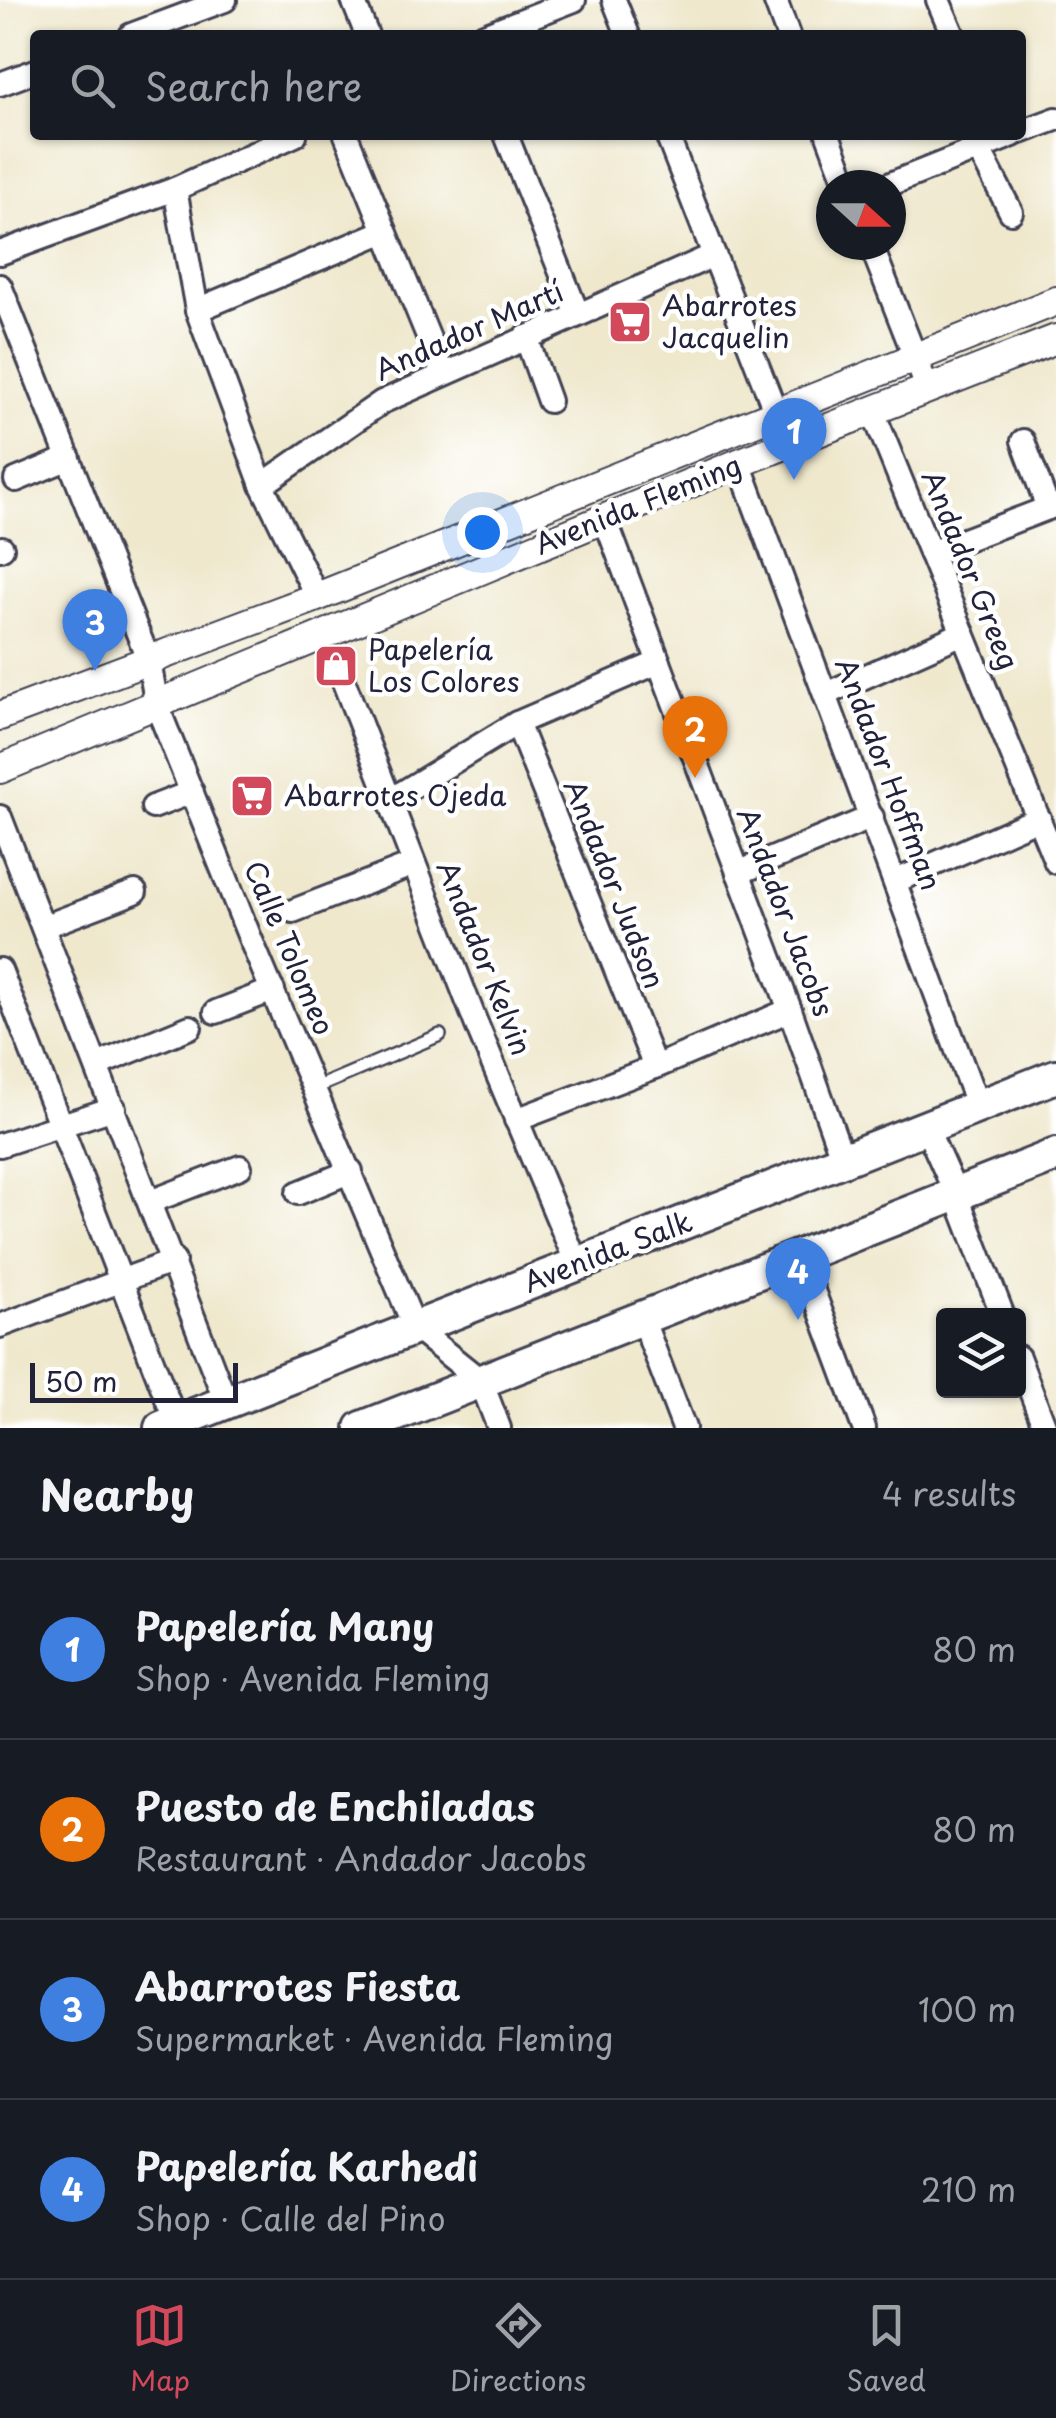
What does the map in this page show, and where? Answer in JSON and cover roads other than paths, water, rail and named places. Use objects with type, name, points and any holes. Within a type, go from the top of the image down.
[{"type":"main road","name":"Avenida Salk","points":[[168,1425],[1056,1076]]},
{"type":"main road","points":[[362,1428],[1056,1155]]},
{"type":"street","points":[[144,30],[225,0]]},
{"type":"street","points":[[353,0],[365,30]]},
{"type":"street","points":[[614,0],[626,30]]},
{"type":"street","points":[[775,0],[786,30]]},
{"type":"street","points":[[938,0],[951,30]]},
{"type":"street","points":[[497,30],[570,1]]},
{"type":"street","points":[[0,84],[30,73]]},
{"type":"street","points":[[1026,130],[1056,119]]},
{"type":"street","points":[[0,252],[175,189],[284,140]]},
{"type":"street","points":[[348,140],[444,374]]},
{"type":"street","points":[[508,140],[578,314]]},
{"type":"street","points":[[669,140],[776,413]]},
{"type":"street","points":[[830,140],[841,170]]},
{"type":"street","points":[[906,178],[996,140],[1010,212]]},
{"type":"street","points":[[175,189],[197,310],[262,485],[316,597]]},
{"type":"street","points":[[197,310],[385,231]]},
{"type":"street","name":"Andador Martí","points":[[262,485],[382,402],[714,255]]},
{"type":"street","points":[[877,260],[928,390]]},
{"type":"street","name":"Calle Tolomeo","points":[[0,286],[150,662],[157,706],[415,1328],[481,1381]]},
{"type":"street","name":"Avenida Fleming","points":[[0,716],[316,597],[1056,301]]},
{"type":"street","points":[[526,337],[549,401]]},
{"type":"street","name":"Avenida Fleming","points":[[0,769],[604,518],[1056,339]]},
{"type":"street","name":"Andador Greeg","points":[[873,412],[1049,839]]},
{"type":"street","points":[[930,553],[1052,506],[1024,441]]},
{"type":"street","points":[[16,480],[68,458]]},
{"type":"street","name":"Andador Hoffman","points":[[738,464],[978,1107]]},
{"type":"street","name":"Andador Jacobs","points":[[604,518],[843,1160]]},
{"type":"street","points":[[826,694],[963,633]]},
{"type":"street","points":[[389,801],[517,722],[658,662]]},
{"type":"street","name":"Andador Kelvin","points":[[340,672],[516,1120],[578,1264]]},
{"type":"street","name":"Andador Judson","points":[[517,722],[656,1067]]},
{"type":"street","points":[[152,807],[192,792]]},
{"type":"street","points":[[0,817],[226,1402]]},
{"type":"street","points":[[738,873],[872,817]]},
{"type":"street","points":[[896,880],[1049,839]]},
{"type":"street","points":[[293,911],[414,864]]},
{"type":"street","points":[[43,927],[135,892]]},
{"type":"street","points":[[0,970],[122,1281],[168,1425]]},
{"type":"street","points":[[216,1012],[273,990]]},
{"type":"street","points":[[516,1120],[790,1010]]},
{"type":"street","points":[[97,1065],[190,1027]]},
{"type":"street","points":[[0,1145],[114,1108]]},
{"type":"street","points":[[926,1127],[999,1308]]},
{"type":"street","points":[[150,1202],[240,1167]]},
{"type":"street","points":[[298,1192],[351,1171]]},
{"type":"street","points":[[800,1256],[864,1428]]},
{"type":"street","points":[[0,1326],[174,1262]]},
{"type":"street","points":[[642,1318],[684,1428]]},
{"type":"street","points":[[1026,1377],[1046,1428]]},
{"type":"street","points":[[481,1381],[499,1428]]},
{"type":"lane","points":[[315,1088],[440,1035]]},
{"type":"place","name":"Abarrotes Jacquelin","points":[[630,322]]},
{"type":"place","name":"Papelería Many","points":[[794,480]]},
{"type":"place","name":"Papelería Los Colores","points":[[336,666]]},
{"type":"place","name":"Abarrotes Fiesta","points":[[95,671]]},
{"type":"place","name":"Puesto de Enchiladas","points":[[695,778]]},
{"type":"place","name":"Abarrotes Ojeda","points":[[252,796]]},
{"type":"place","name":"Papelería Karhedi","points":[[798,1320]]}]
